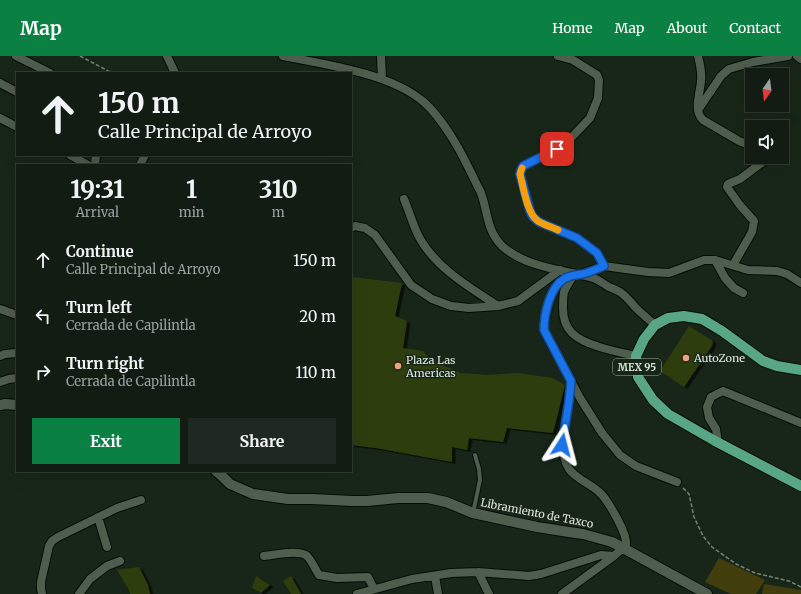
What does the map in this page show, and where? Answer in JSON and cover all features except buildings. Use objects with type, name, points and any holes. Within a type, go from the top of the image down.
[{"type":"main road","points":[[655,325],[668,318],[684,316],[702,319],[722,331],[763,361],[777,366],[801,370]]},
{"type":"main road","name":"MEX 95","points":[[655,325],[644,339],[636,356],[638,377],[653,400],[668,414],[718,443],[801,486]]},
{"type":"main road","points":[[0,405],[16,405]]},
{"type":"main road","name":"Libramiento de Taxco","points":[[217,472],[230,484],[253,494],[288,499],[352,501],[428,498],[446,502],[473,513],[537,527],[583,534],[612,542],[707,594]]},
{"type":"street","points":[[16,56],[48,72]]},
{"type":"street","points":[[167,56],[175,72]]},
{"type":"street","points":[[284,56],[349,69],[382,79],[409,90],[429,106],[446,128],[462,154],[482,196],[493,234],[502,245],[510,252],[530,262],[597,279],[626,297],[655,325]]},
{"type":"street","points":[[381,56],[382,79]]},
{"type":"street","points":[[558,56],[573,60],[597,75],[599,80],[598,98],[590,118],[570,139],[557,149],[523,166],[520,174],[533,217],[539,222],[577,238],[597,253],[604,266]]},
{"type":"street","points":[[698,56],[701,80],[698,110],[699,116],[703,120],[745,143]]},
{"type":"street","points":[[698,110],[721,76],[729,69],[753,62],[788,56]]},
{"type":"street","points":[[797,56],[801,60]]},
{"type":"street","points":[[0,83],[16,91]]},
{"type":"street","points":[[0,118],[16,126]]},
{"type":"street","points":[[72,156],[86,164]]},
{"type":"street","points":[[733,265],[752,232],[754,221],[727,187],[728,184],[740,179],[760,164]]},
{"type":"street","points":[[404,199],[419,237],[434,258],[458,279],[498,306]]},
{"type":"street","points":[[352,228],[355,226],[365,228],[375,235],[411,285],[432,299],[451,306],[469,308],[498,306],[518,301],[560,270]]},
{"type":"street","points":[[677,482],[636,466],[620,455],[602,433],[580,398],[560,357],[544,330],[548,307],[556,286],[565,278],[604,266],[648,272],[669,273],[704,260],[715,260],[748,270],[782,272],[801,283]]},
{"type":"street","points":[[715,260],[724,278],[734,288],[742,293]]},
{"type":"street","points":[[577,275],[564,292],[563,299],[563,314],[565,323],[572,333],[586,342],[636,356]]},
{"type":"street","points":[[0,309],[16,315]]},
{"type":"street","points":[[0,356],[16,353]]},
{"type":"street","points":[[0,382],[16,378]]},
{"type":"street","points":[[562,594],[614,556],[626,544],[626,537],[604,496],[598,490],[570,471],[564,456],[562,445],[571,381]]},
{"type":"street","points":[[718,443],[716,429],[710,418],[707,407],[711,397],[723,391],[801,423]]},
{"type":"street","points":[[42,594],[41,582],[49,546],[52,541],[117,508],[141,500]]},
{"type":"street","points":[[98,517],[107,547]]},
{"type":"street","points":[[264,556],[300,553],[308,557],[319,575],[337,578],[368,577],[374,589]]},
{"type":"street","points":[[358,594],[412,579],[451,573],[478,572],[529,576],[541,574],[601,555],[614,556]]},
{"type":"street","points":[[79,594],[90,579],[107,566],[120,561]]},
{"type":"street","points":[[478,572],[488,594]]},
{"type":"street","points":[[435,576],[438,594]]},
{"type":"lane","points":[[473,513],[480,480],[475,455]]},
{"type":"path","points":[[80,56],[110,72]]},
{"type":"path","points":[[677,482],[689,494],[694,517],[703,536],[712,547],[736,564],[755,573],[789,581],[801,587]]},
{"type":"shaded area","points":[[719,558],[765,580],[756,594],[731,594],[705,582]]},
{"type":"shaded area","points":[[764,584],[801,590],[801,594],[762,594]]},
{"type":"slow traffic","points":[[522,168],[520,174],[533,217],[539,222],[558,230]]},
{"type":"place","name":"AutoZone","points":[[686,358]]},
{"type":"place","name":"Plaza Las Americas","points":[[398,366]]},
{"type":"route","points":[[557,149],[523,166],[521,170],[520,174],[530,211],[533,217],[539,222],[577,238],[597,253],[604,266],[565,278],[556,286],[551,297],[544,324],[544,330],[560,357],[571,381],[562,445]]}]
